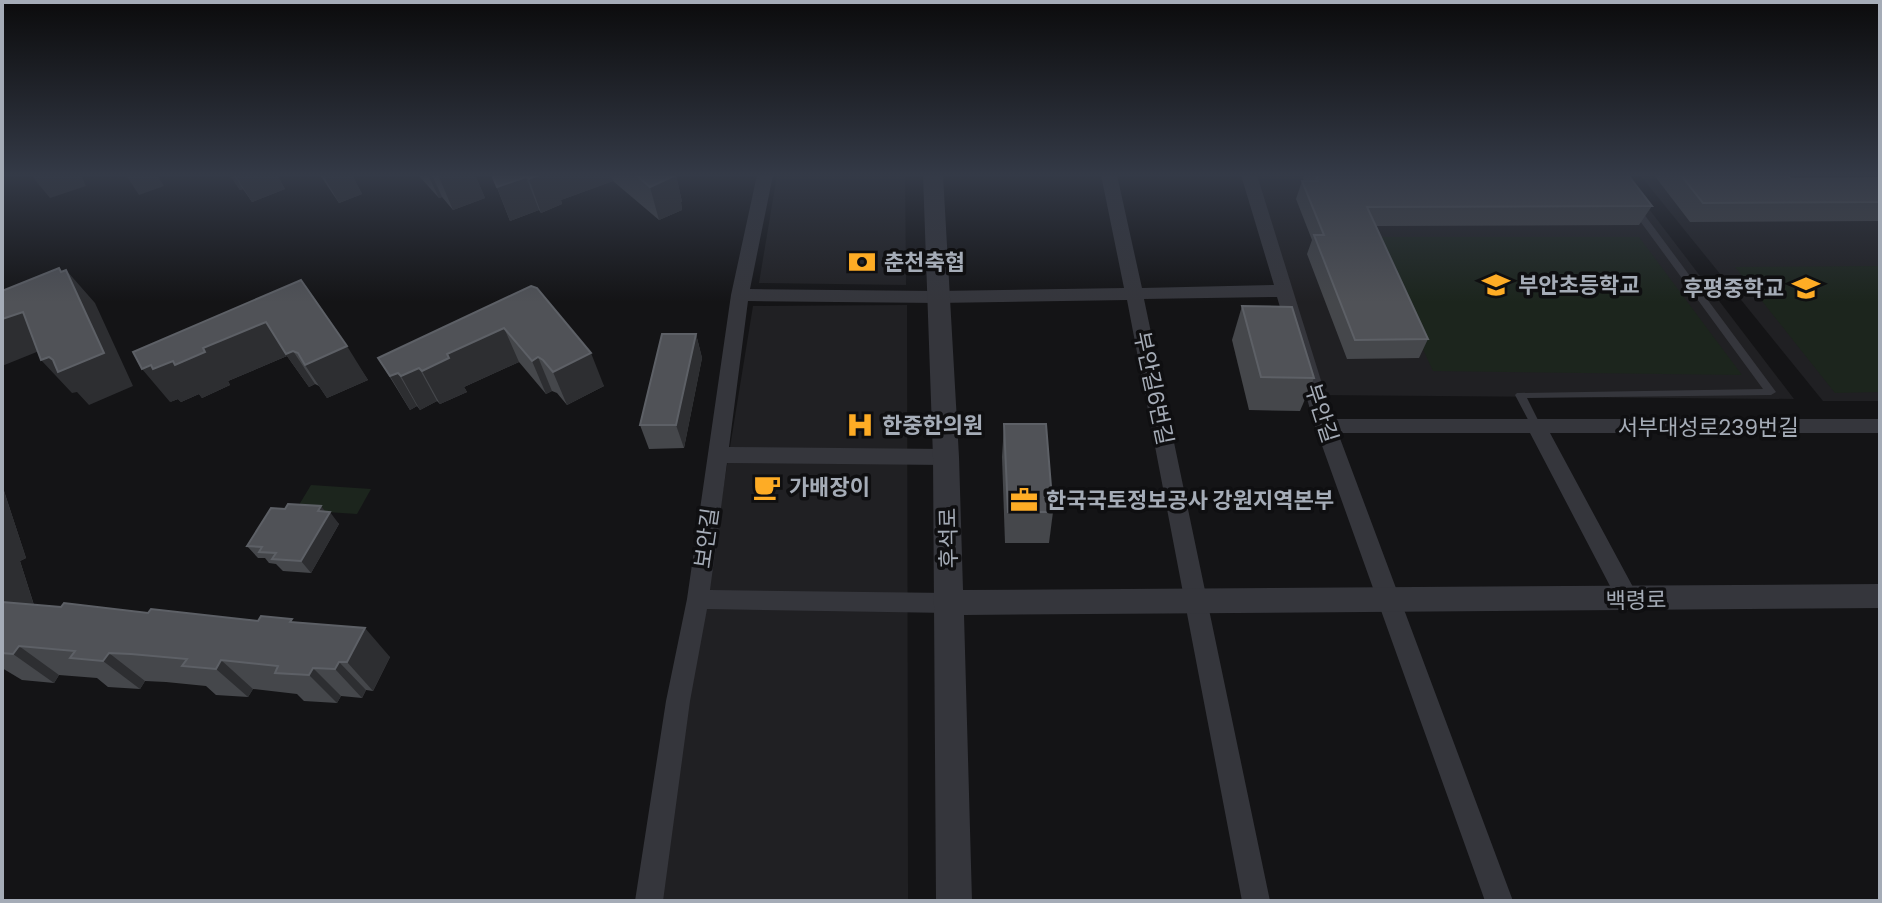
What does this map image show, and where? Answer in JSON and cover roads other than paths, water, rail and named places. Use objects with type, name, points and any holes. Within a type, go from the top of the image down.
[{"type":"street","name":"보안길","points":[[649,901],[678,701],[698,599],[740,295],[756,217]]},
{"type":"street","name":"후석로","points":[[934,217],[946,457],[954,901]]},
{"type":"street","name":"부안길6번길","points":[[1118,217],[1161,414],[1194,601]]},
{"type":"street","name":"부안길","points":[[1262,217],[1325,426],[1391,601]]},
{"type":"street","points":[[740,295],[937,297],[1284,291]]},
{"type":"street","name":"서부대성로239번길","points":[[1325,426],[1880,426]]},
{"type":"street","points":[[1537,428],[1629,600]]},
{"type":"street","points":[[717,455],[946,457]]},
{"type":"street","name":"백령로","points":[[949,603],[1880,596]]},
{"type":"street","points":[[698,599],[949,603]]},
{"type":"street","points":[[1194,601],[1256,901]]},
{"type":"street","points":[[1391,601],[1499,901]]},
{"type":"lane","points":[[1537,428],[1520,395],[1771,392],[1642,217]]},
{"type":"place","name":"춘천축협","points":[[862,262]]},
{"type":"place","name":"부안초등학교","points":[[1496,285]]},
{"type":"place","name":"후평중학교","points":[[1806,288]]},
{"type":"place","name":"한중한의원","points":[[860,425]]},
{"type":"place","name":"가배장이","points":[[767,487]]},
{"type":"place","name":"한국국토정보공사 강원지역본부","points":[[1024,500]]}]
